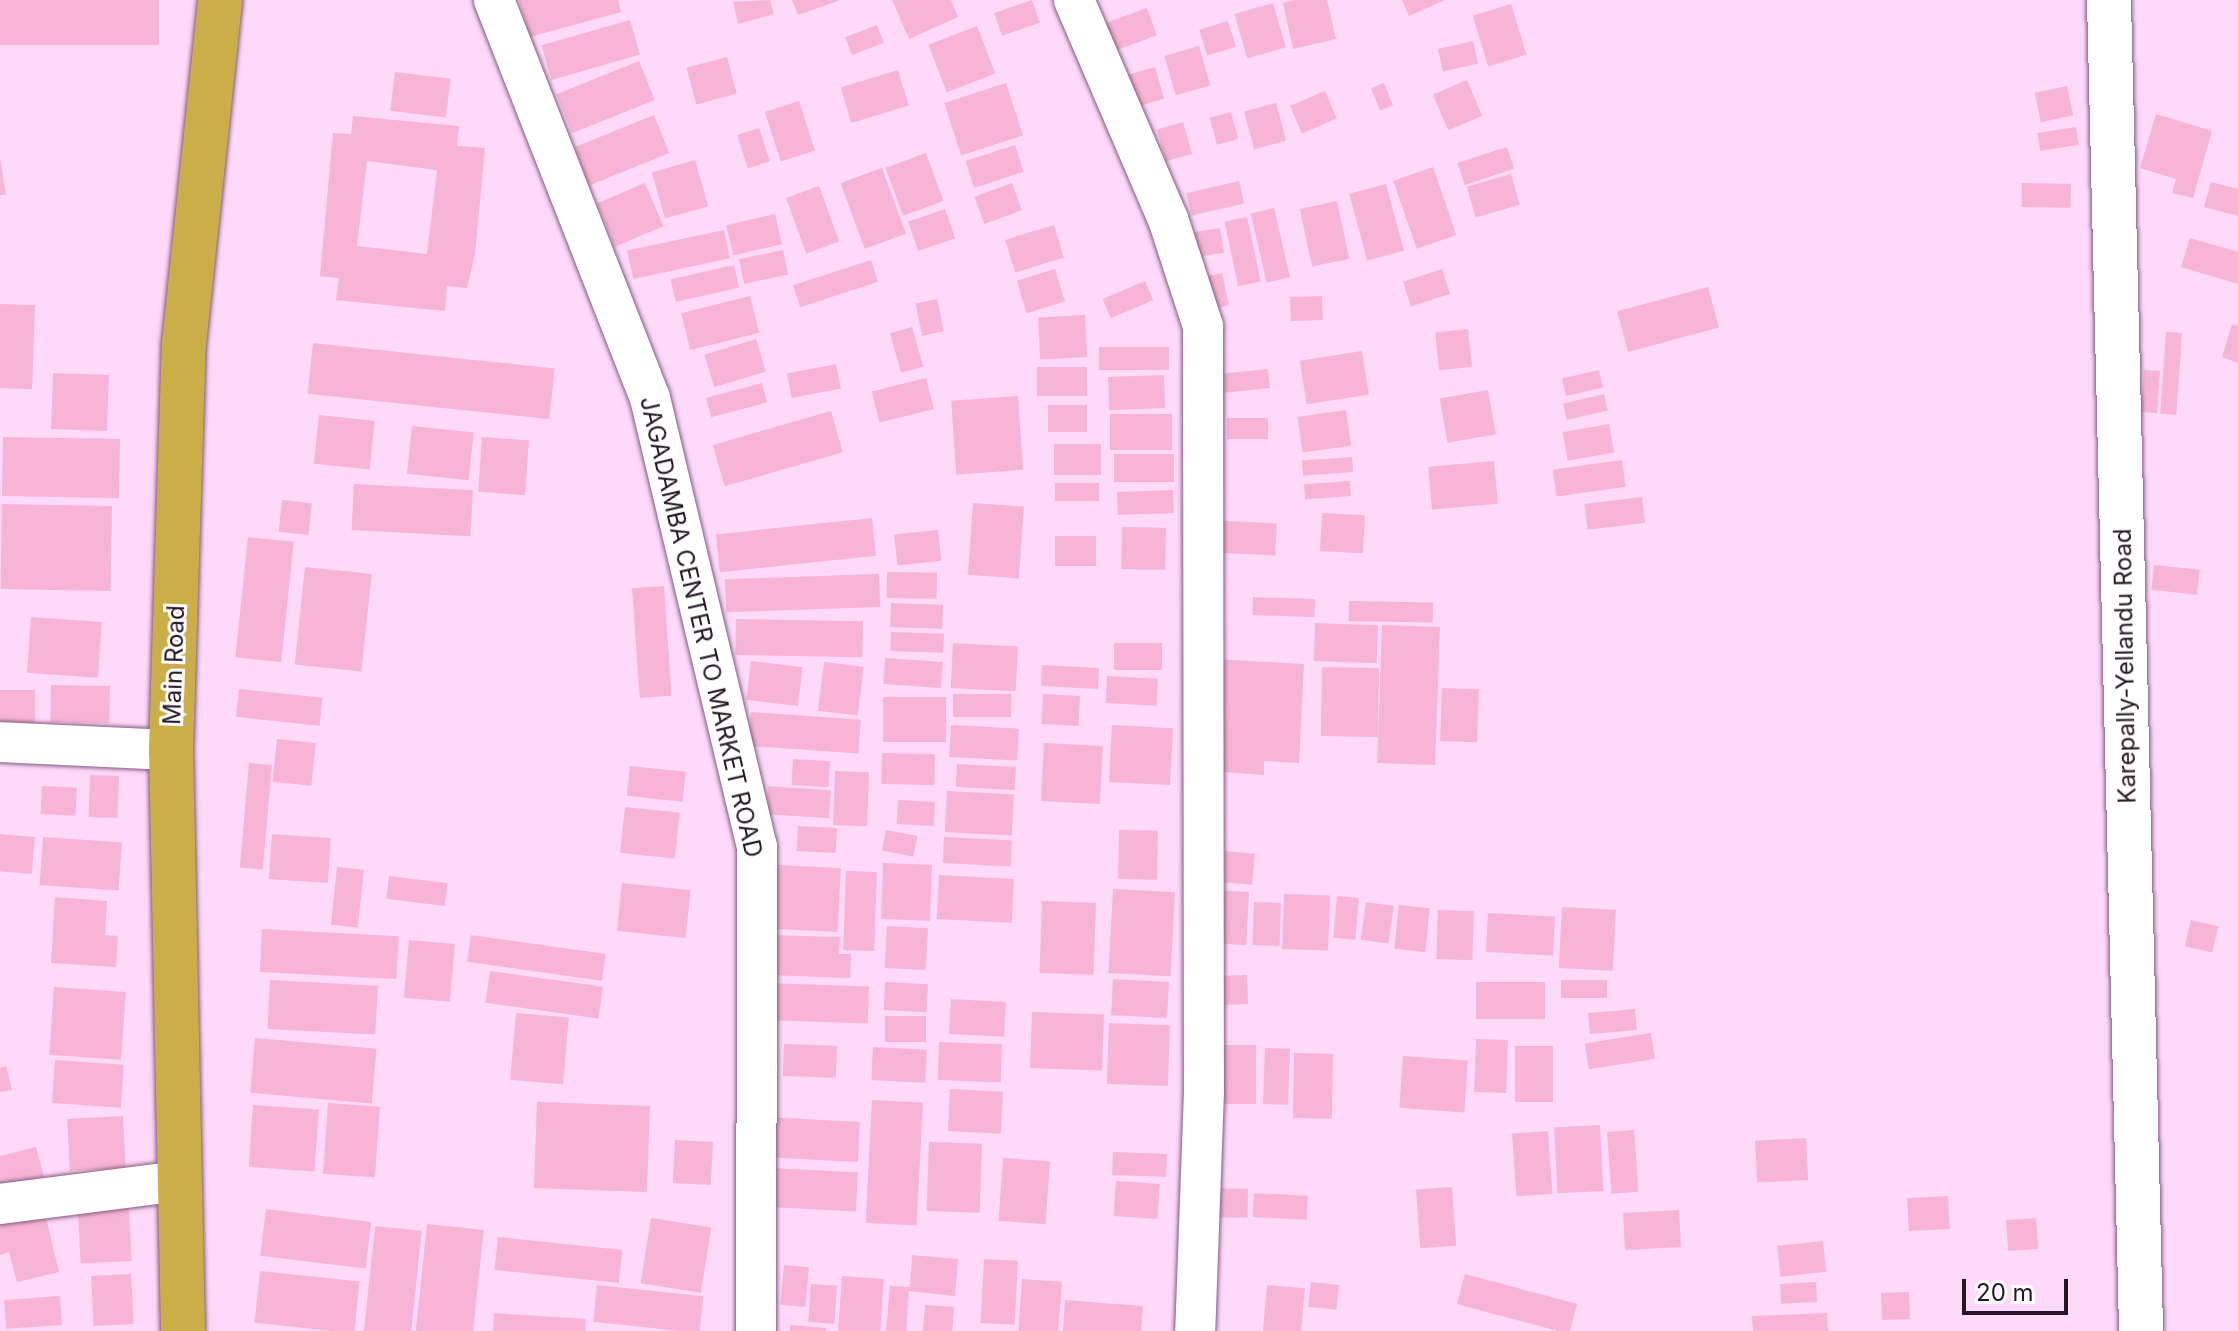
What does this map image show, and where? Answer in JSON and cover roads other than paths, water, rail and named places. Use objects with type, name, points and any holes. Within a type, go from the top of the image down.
[{"type":"highway","name":"Main Road","points":[[183,1331],[171,750],[184,344],[220,0]]},
{"type":"street","name":"JAGADAMBA CENTER TO MARKET ROAD","points":[[494,0],[650,398],[757,846],[756,1331]]},
{"type":"street","points":[[1074,0],[1168,219],[1203,326],[1204,1091],[1195,1331]]},
{"type":"street","name":"Karepally-Yellandu Road","points":[[2109,0],[2141,1331]]},
{"type":"street","points":[[0,742],[171,750]]},
{"type":"street","points":[[0,1204],[179,1181]]}]
